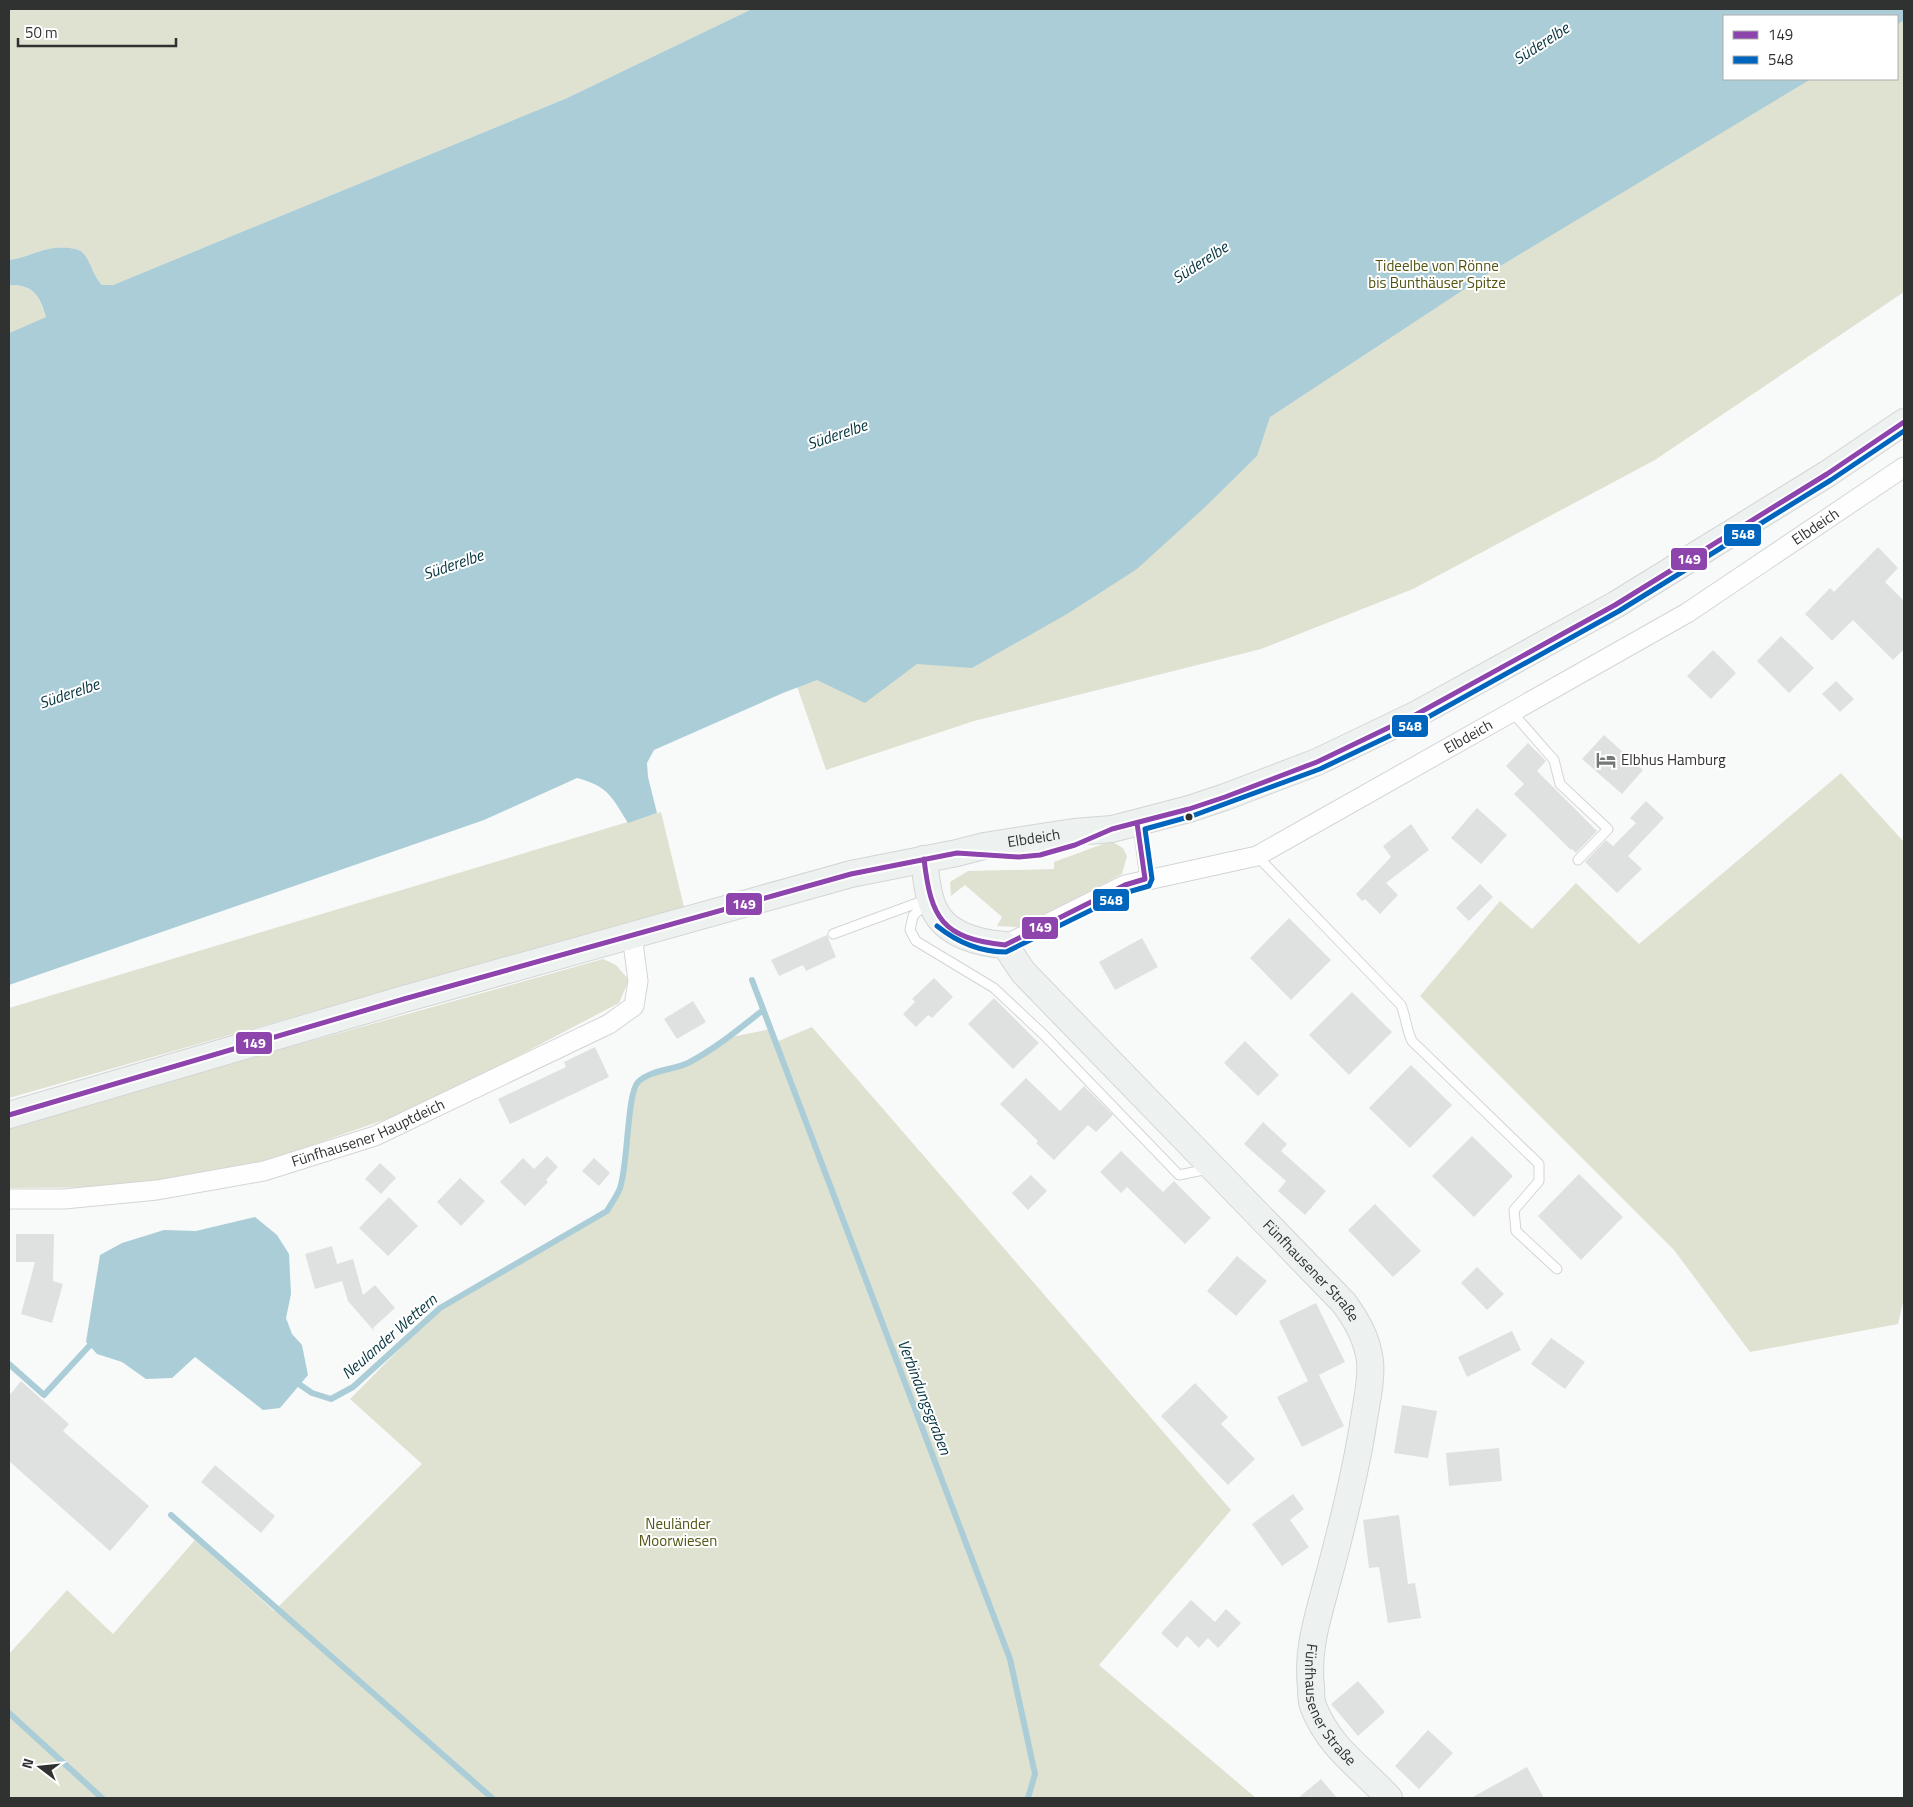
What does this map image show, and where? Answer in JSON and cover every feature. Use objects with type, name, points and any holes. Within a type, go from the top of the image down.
[{"type":"street","name":"Elbdeich","points":[[632,935],[876,868],[957,854],[1034,856],[1075,845],[1112,829],[1189,809],[1317,762],[1417,714],[1615,605],[1827,474],[1904,422]]},
{"type":"street","name":"Elbdeich","points":[[1005,945],[1125,885],[1257,856],[1687,613],[1904,467]]},
{"type":"street","points":[[924,859],[930,898],[935,911],[942,920],[953,930],[980,941],[1005,945]]},
{"type":"street","points":[[9,1115],[404,999],[632,935]]},
{"type":"street","name":"Fünfhausener Hauptdeich","points":[[9,1199],[64,1199],[167,1188],[264,1171],[375,1136],[609,1024],[634,1006],[638,981],[632,935]]},
{"type":"street","name":"Fünfhausener Straße","points":[[1005,945],[1023,972],[1344,1303],[1355,1318],[1367,1347],[1370,1363],[1368,1389],[1355,1474],[1344,1522],[1314,1627],[1310,1656],[1310,1677],[1312,1703],[1323,1727],[1335,1745],[1389,1798]]},
{"type":"lane","points":[[1512,712],[1554,760],[1560,784],[1608,829],[1578,860]]},
{"type":"lane","points":[[1137,823],[1145,880]]},
{"type":"lane","points":[[1257,856],[1400,1005],[1404,1014],[1407,1031],[1412,1041],[1539,1164],[1540,1181],[1514,1210],[1516,1230],[1557,1269]]},
{"type":"lane","points":[[833,934],[930,898]]},
{"type":"lane","points":[[930,898],[913,916],[910,930],[916,941],[994,988],[1044,1035],[1179,1175],[1213,1168]]},
{"type":"green space","points":[[9,9],[752,9],[567,98],[113,285],[102,285],[84,254],[76,249],[53,248],[9,260]]},
{"type":"green space","name":"Tideelbe von Rönne bis Bunthäuser Spitze","points":[[1357,9],[1904,9],[1904,292],[1655,460],[1413,589],[1261,649],[974,721],[826,770],[693,386]]},
{"type":"green space","points":[[9,285],[30,289],[41,303],[46,317],[9,333]]},
{"type":"green space","points":[[1841,773],[1904,842],[1904,1298],[1898,1324],[1750,1352],[1674,1250],[1420,996],[1500,901],[1532,929],[1576,883],[1639,944]]},
{"type":"green space","points":[[661,812],[684,907],[9,1098],[9,1008]]},
{"type":"green space","points":[[1111,841],[1123,848],[1127,856],[1122,874],[1021,927],[997,926],[1002,917],[965,885],[951,896],[950,882],[968,871],[1054,869],[1054,862]]},
{"type":"green space","points":[[603,959],[616,965],[629,980],[619,1003],[421,1107],[272,1159],[130,1187],[9,1188],[9,1126]]},
{"type":"green space","name":"Neuländer Moorwiesen","points":[[812,1027],[1231,1510],[1099,1665],[1256,1798],[9,1798],[9,1654],[67,1590],[113,1634],[195,1540],[274,1611],[422,1464],[350,1399],[440,1308],[607,1211],[617,1194],[623,1174],[628,1146],[632,1094],[638,1083],[649,1076],[687,1063],[726,1038],[771,1029],[776,1042]]},
{"type":"water","name":"Süderelbe","points":[[752,9],[1904,9],[1904,20],[1898,24],[1898,15],[1723,15],[1723,80],[1809,80],[1492,271],[1270,417],[1257,456],[1204,508],[1137,569],[1067,614],[972,668],[917,664],[865,703],[817,680],[654,750],[647,763],[648,777],[657,813],[628,823],[613,799],[603,789],[577,778],[484,820],[9,985],[9,333],[46,317],[38,297],[30,289],[9,285],[9,260],[53,248],[70,248],[84,254],[102,285],[113,285],[567,98]]},
{"type":"water","points":[[255,1217],[277,1235],[289,1254],[291,1294],[286,1318],[292,1334],[302,1345],[308,1375],[280,1408],[263,1410],[195,1357],[172,1378],[146,1379],[122,1362],[97,1354],[86,1342],[100,1255],[122,1243],[164,1230],[196,1231]]},
{"type":"building","points":[[1878,547],[1898,568],[1885,582],[1904,601],[1904,649],[1893,660],[1853,620],[1832,641],[1805,614],[1830,588],[1834,592]]},
{"type":"building","points":[[1781,636],[1814,668],[1789,693],[1757,661]]},
{"type":"building","points":[[1713,650],[1736,673],[1711,699],[1687,676]]},
{"type":"building","points":[[1836,681],[1854,699],[1840,712],[1822,694]]},
{"type":"building","points":[[1604,735],[1643,770],[1622,794],[1582,759]]},
{"type":"building","points":[[1528,743],[1546,761],[1537,771],[1597,831],[1576,853],[1514,794],[1524,784],[1506,766]]},
{"type":"building","points":[[1646,801],[1664,818],[1628,856],[1642,869],[1617,893],[1585,862],[1606,840],[1613,846],[1636,823],[1630,818]]},
{"type":"building","points":[[1477,808],[1507,835],[1481,864],[1451,838]]},
{"type":"building","points":[[1411,824],[1429,850],[1386,883],[1398,895],[1380,914],[1365,899],[1362,901],[1356,894],[1391,857],[1383,846]]},
{"type":"building","points":[[1480,884],[1493,897],[1469,921],[1456,908]]},
{"type":"building","points":[[1289,918],[1331,960],[1291,1000],[1250,958]]},
{"type":"building","points":[[827,935],[836,957],[806,971],[803,965],[779,976],[771,960]]},
{"type":"building","points":[[1142,938],[1158,967],[1115,990],[1099,962]]},
{"type":"building","points":[[934,978],[953,997],[932,1018],[928,1015],[916,1027],[903,1014],[915,1002],[912,999]]},
{"type":"building","points":[[1352,992],[1392,1032],[1349,1075],[1309,1035]]},
{"type":"building","points":[[994,998],[1039,1043],[1013,1069],[968,1024]]},
{"type":"building","points":[[693,1001],[706,1022],[677,1039],[664,1019]]},
{"type":"building","points":[[1245,1041],[1279,1075],[1258,1096],[1224,1063]]},
{"type":"building","points":[[595,1047],[609,1077],[510,1124],[498,1099],[566,1067],[564,1062]]},
{"type":"building","points":[[1411,1065],[1452,1105],[1410,1148],[1369,1108]]},
{"type":"building","points":[[1026,1078],[1060,1111],[1084,1086],[1113,1115],[1096,1132],[1088,1125],[1054,1160],[1036,1143],[1038,1141],[1000,1104]]},
{"type":"building","points":[[1263,1122],[1287,1144],[1281,1151],[1326,1191],[1305,1215],[1278,1191],[1286,1181],[1244,1144]]},
{"type":"building","points":[[1472,1136],[1513,1176],[1474,1217],[1432,1176]]},
{"type":"building","points":[[1121,1151],[1163,1192],[1174,1181],[1211,1218],[1185,1244],[1127,1187],[1121,1193],[1100,1172]]},
{"type":"building","points":[[547,1156],[558,1167],[546,1180],[548,1182],[525,1206],[500,1182],[523,1158],[534,1169]]},
{"type":"building","points":[[594,1158],[610,1173],[599,1186],[582,1171]]},
{"type":"building","points":[[380,1163],[396,1178],[381,1194],[365,1179]]},
{"type":"building","points":[[1579,1174],[1623,1217],[1581,1260],[1538,1216]]},
{"type":"building","points":[[1031,1175],[1047,1191],[1028,1210],[1012,1193]]},
{"type":"building","points":[[460,1178],[485,1201],[461,1226],[437,1202]]},
{"type":"building","points":[[389,1197],[418,1226],[388,1256],[359,1228]]},
{"type":"building","points":[[1375,1204],[1421,1251],[1393,1277],[1348,1230]]},
{"type":"building","points":[[16,1234],[54,1234],[53,1281],[63,1284],[52,1323],[21,1314],[35,1262],[16,1262]]},
{"type":"building","points":[[332,1246],[337,1264],[353,1259],[363,1295],[375,1285],[395,1308],[373,1328],[374,1331],[348,1301],[342,1281],[315,1289],[305,1254]]},
{"type":"building","points":[[1237,1256],[1267,1281],[1236,1316],[1207,1291]]},
{"type":"building","points":[[1477,1267],[1504,1294],[1487,1310],[1461,1283]]},
{"type":"building","points":[[1316,1303],[1345,1362],[1319,1375],[1344,1426],[1302,1447],[1277,1397],[1312,1379],[1308,1381],[1279,1321]]},
{"type":"building","points":[[1512,1331],[1521,1350],[1467,1377],[1458,1357]]},
{"type":"building","points":[[1551,1338],[1585,1362],[1565,1389],[1531,1364]]},
{"type":"building","points":[[21,1381],[69,1424],[63,1431],[149,1506],[110,1551],[9,1461],[9,1396]]},
{"type":"building","points":[[1195,1383],[1228,1417],[1221,1424],[1255,1459],[1228,1485],[1161,1416]]},
{"type":"building","points":[[1402,1405],[1437,1411],[1428,1458],[1394,1453]]},
{"type":"building","points":[[1499,1448],[1502,1481],[1449,1486],[1446,1453]]},
{"type":"building","points":[[215,1465],[275,1516],[261,1533],[201,1482]]},
{"type":"building","points":[[1293,1494],[1304,1509],[1290,1520],[1309,1547],[1282,1566],[1252,1524]]},
{"type":"building","points":[[1399,1515],[1408,1584],[1415,1583],[1421,1618],[1388,1623],[1379,1567],[1369,1568],[1363,1520]]},
{"type":"building","points":[[1191,1600],[1215,1622],[1226,1609],[1241,1623],[1218,1648],[1208,1638],[1199,1648],[1187,1636],[1177,1648],[1161,1633]]},
{"type":"building","points":[[1358,1681],[1385,1712],[1358,1736],[1331,1704]]},
{"type":"building","points":[[1428,1730],[1453,1753],[1419,1789],[1395,1766]]},
{"type":"building","points":[[1527,1767],[1544,1798],[1471,1798]]},
{"type":"building","points":[[1321,1779],[1337,1798],[1298,1798]]},
{"type":"waterway","name":"Verbindungsgraben","points":[[752,980],[1010,1659],[1035,1774],[1028,1798]]},
{"type":"waterway","name":"Neulander Wettern","points":[[293,1380],[312,1393],[331,1399],[353,1387],[440,1308],[607,1211],[619,1191],[623,1178],[632,1100],[634,1089],[638,1082],[649,1075],[688,1063],[727,1038],[763,1010]]},
{"type":"waterway","name":"Neulander Wettern","points":[[9,1364],[44,1395],[91,1344],[97,1342]]},
{"type":"waterway","points":[[171,1515],[492,1798]]},
{"type":"waterway","points":[[9,1713],[102,1798]]},
{"type":"transit line","name":"149","points":[[9,1115],[404,999],[851,874],[957,853],[1019,857],[1040,855],[1075,845],[1112,829],[1189,809],[1225,797],[1317,762],[1417,714],[1615,605],[1827,474],[1904,422]]},
{"type":"transit line","name":"548","points":[[937,926],[969,945],[996,952],[1006,952],[1128,892],[1149,886],[1152,879],[1145,829],[1192,816],[1320,769],[1421,721],[1619,611],[1831,480],[1904,431]]},
{"type":"transit line","name":"149","points":[[924,859],[931,897],[936,911],[944,922],[954,931],[967,937],[1005,945],[1125,885],[1145,879],[1137,823]]},
{"type":"place","name":"Elbhus Hamburg","points":[[1606,760]]}]
